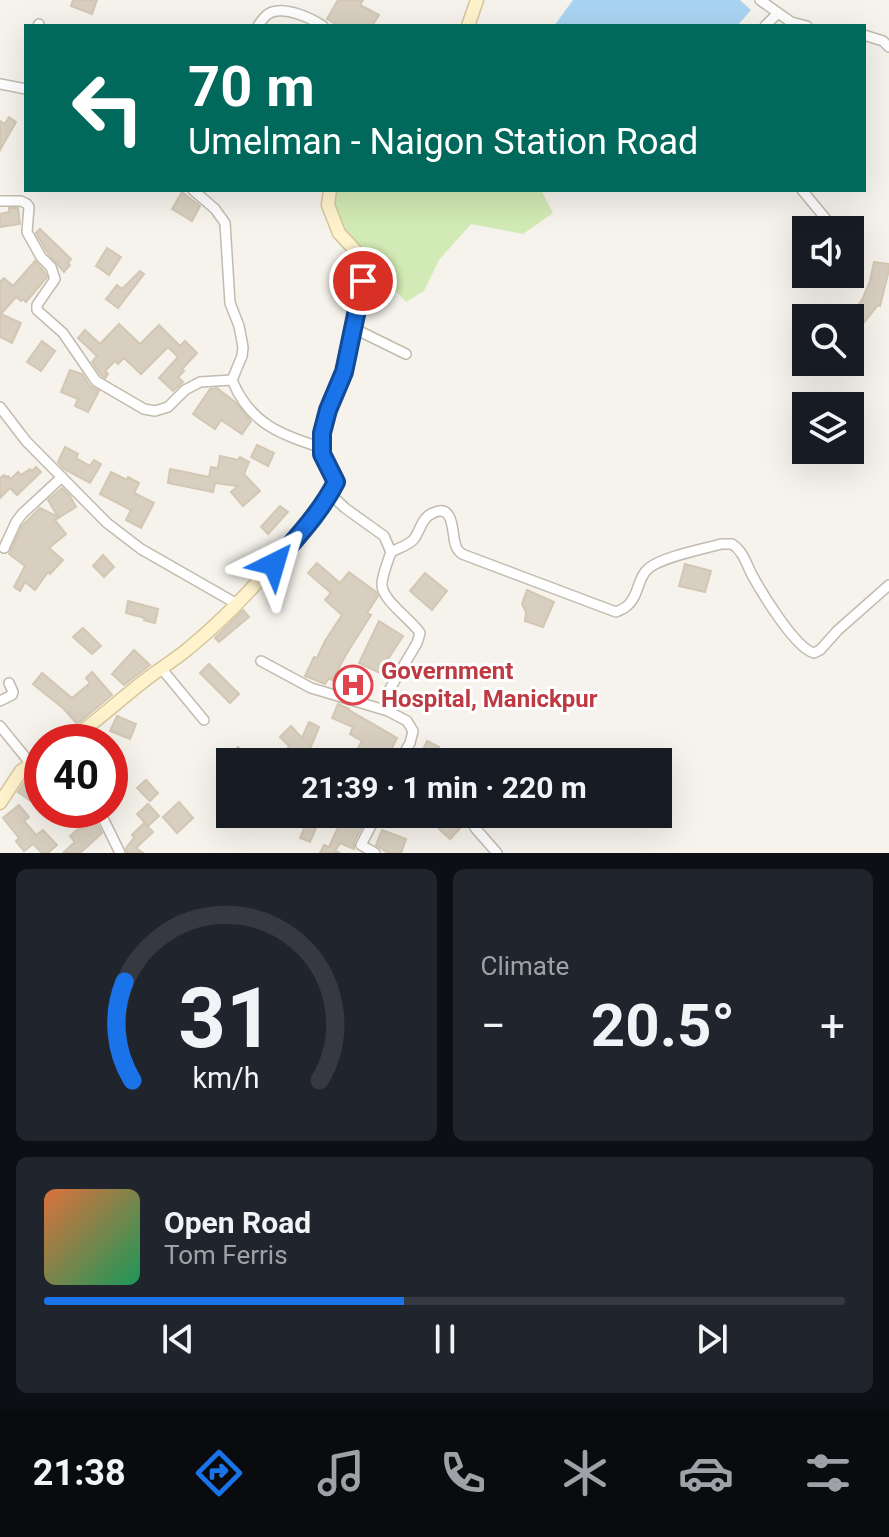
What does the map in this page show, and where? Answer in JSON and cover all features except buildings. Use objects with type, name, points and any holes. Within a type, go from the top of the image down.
[{"type":"street","points":[[469,24],[477,0]]},
{"type":"street","points":[[760,0],[791,22],[799,24]]},
{"type":"street","points":[[259,24],[273,12],[289,11],[320,24]]},
{"type":"street","points":[[767,24],[778,13]]},
{"type":"street","points":[[866,36],[883,41],[889,47]]},
{"type":"street","points":[[0,84],[24,85]]},
{"type":"street","points":[[195,192],[215,209],[225,223],[230,303],[243,347],[232,380],[238,393],[257,418],[285,436],[322,448]]},
{"type":"street","points":[[90,724],[190,648],[237,604],[259,582],[330,494],[336,482],[322,454],[322,433],[344,372],[363,281],[361,261],[339,233],[328,205],[330,192]]},
{"type":"street","points":[[804,192],[823,216]]},
{"type":"street","points":[[0,201],[21,201],[29,207],[27,232],[41,257],[51,267],[55,279],[37,305],[37,310],[63,333],[96,381],[144,409],[155,411],[168,407],[185,390],[200,382],[232,380]]},
{"type":"street","points":[[353,328],[406,354]]},
{"type":"street","points":[[0,407],[26,441],[107,523],[141,549],[237,604]]},
{"type":"street","points":[[4,548],[22,514],[62,477]]},
{"type":"street","points":[[330,494],[384,536],[391,552],[382,589],[420,633],[388,692],[388,711]]},
{"type":"street","points":[[391,552],[412,542],[424,520],[436,511],[451,518],[456,545],[462,554],[616,612],[632,601],[648,568],[721,544],[732,544],[741,552],[763,594],[795,638],[805,649],[814,653],[889,585]]},
{"type":"street","points":[[261,661],[311,688],[388,711],[407,721],[413,731],[407,748]]},
{"type":"street","points":[[161,668],[204,720]]},
{"type":"street","points":[[0,701],[12,695],[9,683]]},
{"type":"street","points":[[0,726],[24,749]]},
{"type":"street","points":[[0,803],[24,769]]},
{"type":"street","points":[[108,828],[120,853]]},
{"type":"street","points":[[370,828],[361,845],[375,853]]},
{"type":"street","points":[[475,828],[497,853]]},
{"type":"green space","points":[[330,192],[542,192],[553,213],[523,234],[471,224],[439,260],[424,291],[406,302],[355,248],[326,205]]},
{"type":"water","points":[[573,0],[740,0],[751,10],[739,24],[555,24]]},
{"type":"place","name":"Government Hospital, Manickpur","points":[[353,685]]},
{"type":"route","points":[[274,564],[306,526],[336,482],[322,454],[322,433],[344,372],[363,281]]}]
